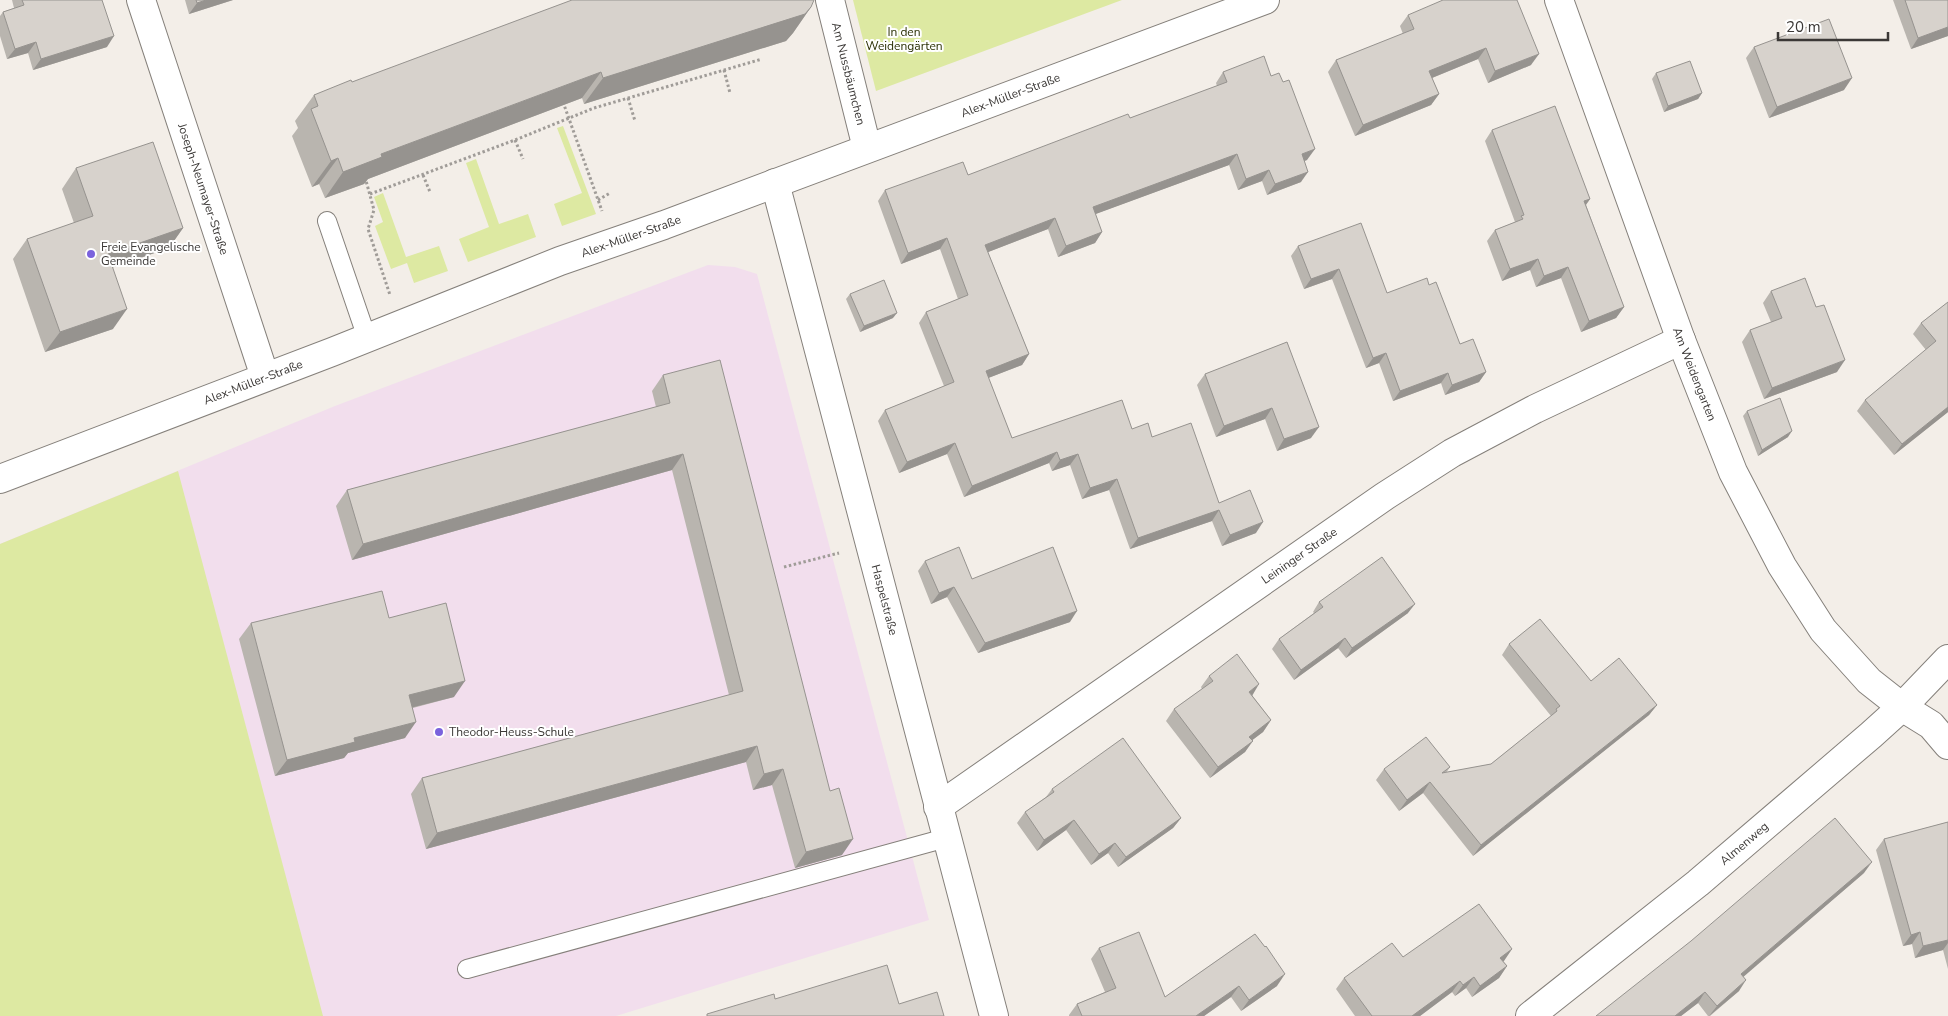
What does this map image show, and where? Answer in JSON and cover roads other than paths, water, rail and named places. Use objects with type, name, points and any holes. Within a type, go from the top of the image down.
[{"type":"street","name":"Joseph-Neumayer-Straße","points":[[140,0],[265,377]]},
{"type":"street","name":"Am Nussbäumchen","points":[[830,0],[867,148]]},
{"type":"street","name":"Alex-Müller-Straße","points":[[0,479],[367,338],[560,261],[775,183],[1264,0]]},
{"type":"street","name":"Am Weidengarten","points":[[1559,0],[1681,340],[1733,472],[1782,566],[1823,630],[1869,681],[1902,707],[1931,726],[1948,745]]},
{"type":"street","name":"Haspelstraße","points":[[775,183],[994,1016]]},
{"type":"street","name":"Leininger Straße","points":[[938,807],[1385,496],[1452,453],[1535,408],[1681,340]]},
{"type":"street","name":"Almenweg","points":[[1530,1016],[1698,883],[1902,707],[1948,659]]},
{"type":"lane","points":[[327,221],[367,338]]},
{"type":"lane","points":[[467,969],[946,838]]},
{"type":"place","name":"Freie Evangelische Gemeinde","points":[[91,254]]},
{"type":"place","name":"Theodor-Heuss-Schule","points":[[439,732]]},
{"type":"park label","name":"In den Weidengärten","points":[[904,39]]}]
